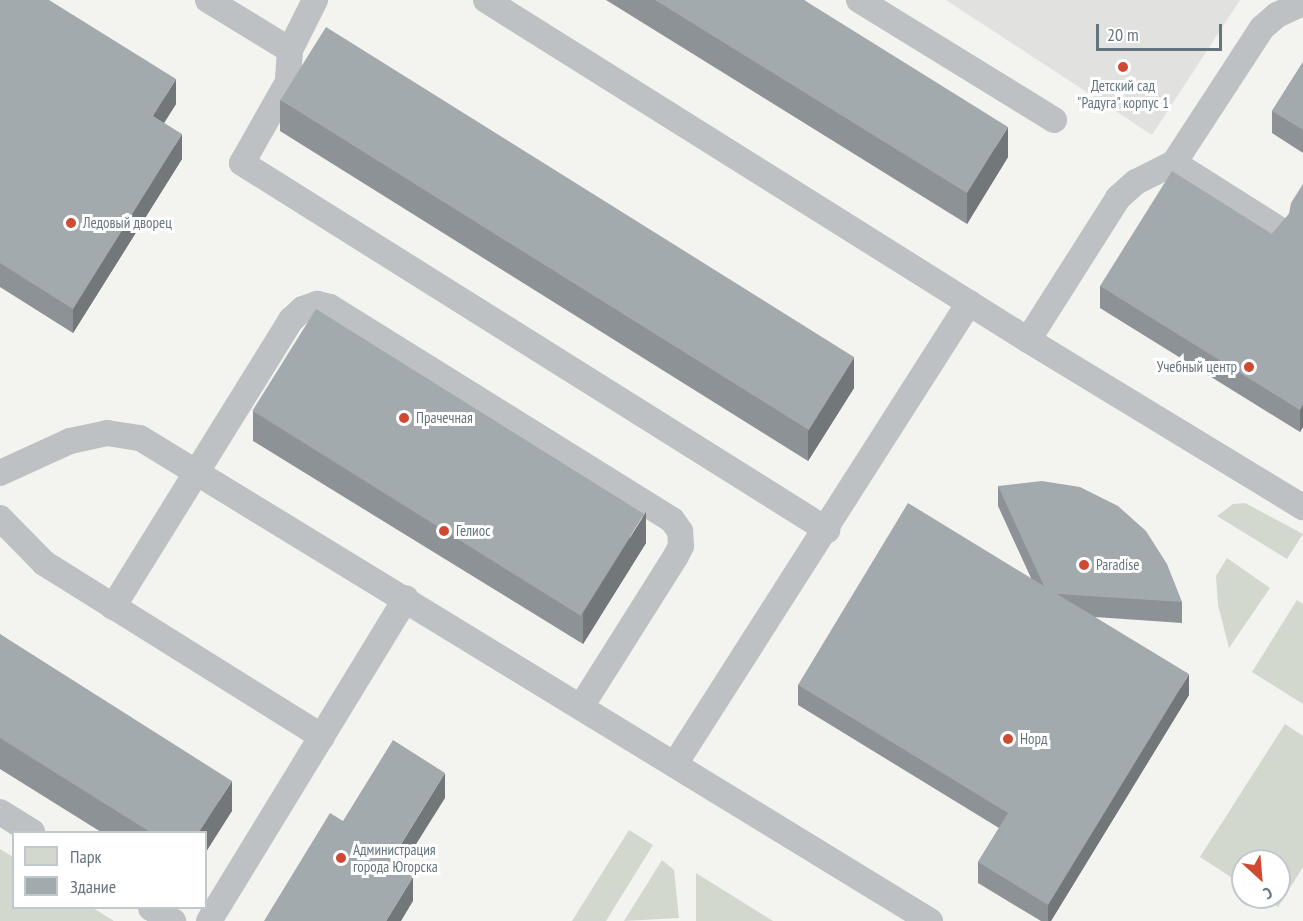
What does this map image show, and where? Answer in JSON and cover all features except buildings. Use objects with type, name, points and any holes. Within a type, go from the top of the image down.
[{"type":"lane","points":[[208,0],[290,50]]},
{"type":"lane","points":[[315,0],[290,50],[288,82],[242,163],[827,530]]},
{"type":"lane","points":[[486,0],[1028,340],[1303,507]]},
{"type":"lane","points":[[858,0],[1054,120]]},
{"type":"lane","points":[[1028,340],[1118,198],[1136,182],[1174,163],[1262,28],[1277,15],[1303,3]]},
{"type":"lane","points":[[1174,163],[1277,228]]},
{"type":"lane","points":[[675,764],[827,530],[969,303]]},
{"type":"lane","points":[[112,607],[291,320],[303,309],[316,304],[330,307],[672,520],[680,531],[681,546],[676,556],[582,705]]},
{"type":"lane","points":[[0,473],[70,441],[107,433],[140,438],[582,705],[930,921]]},
{"type":"lane","points":[[0,518],[44,563],[322,736]]},
{"type":"lane","points":[[209,921],[406,598]]},
{"type":"lane","points":[[0,812],[30,831]]},
{"type":"lane","points":[[153,909],[173,921]]},
{"type":"shaded area","name":"Детский сад \"Радуга\" корпус 1","points":[[946,0],[1240,0],[1152,135]]},
{"type":"green space","points":[[1245,503],[1303,534],[1287,559],[1217,516],[1233,504]]},
{"type":"green space","points":[[1227,558],[1270,588],[1229,648],[1218,605],[1216,576]]},
{"type":"green space","points":[[1297,600],[1303,604],[1303,704],[1252,672]]},
{"type":"green space","points":[[1285,724],[1303,736],[1303,867],[1291,886],[1291,849],[1231,849],[1231,877],[1200,857]]},
{"type":"green space","points":[[629,830],[653,845],[606,921],[572,921]]},
{"type":"green space","points":[[0,849],[12,856],[12,909],[95,909],[114,921],[0,921]]},
{"type":"green space","points":[[662,860],[674,870],[679,918],[624,921]]},
{"type":"green space","points":[[696,873],[773,921],[696,921]]},
{"type":"place","name":"Детский сад \"Радуга\" корпус 1","points":[[1123,67]]},
{"type":"place","name":"Ледовый дворец","points":[[71,223]]},
{"type":"place","name":"Учебный центр","points":[[1249,367]]},
{"type":"place","name":"Прачечная","points":[[404,418]]},
{"type":"place","name":"Гелиос","points":[[444,531]]},
{"type":"place","name":"Paradise","points":[[1084,565]]},
{"type":"place","name":"Норд","points":[[1008,739]]},
{"type":"place","name":"Администрация города Югорска","points":[[341,858]]}]
